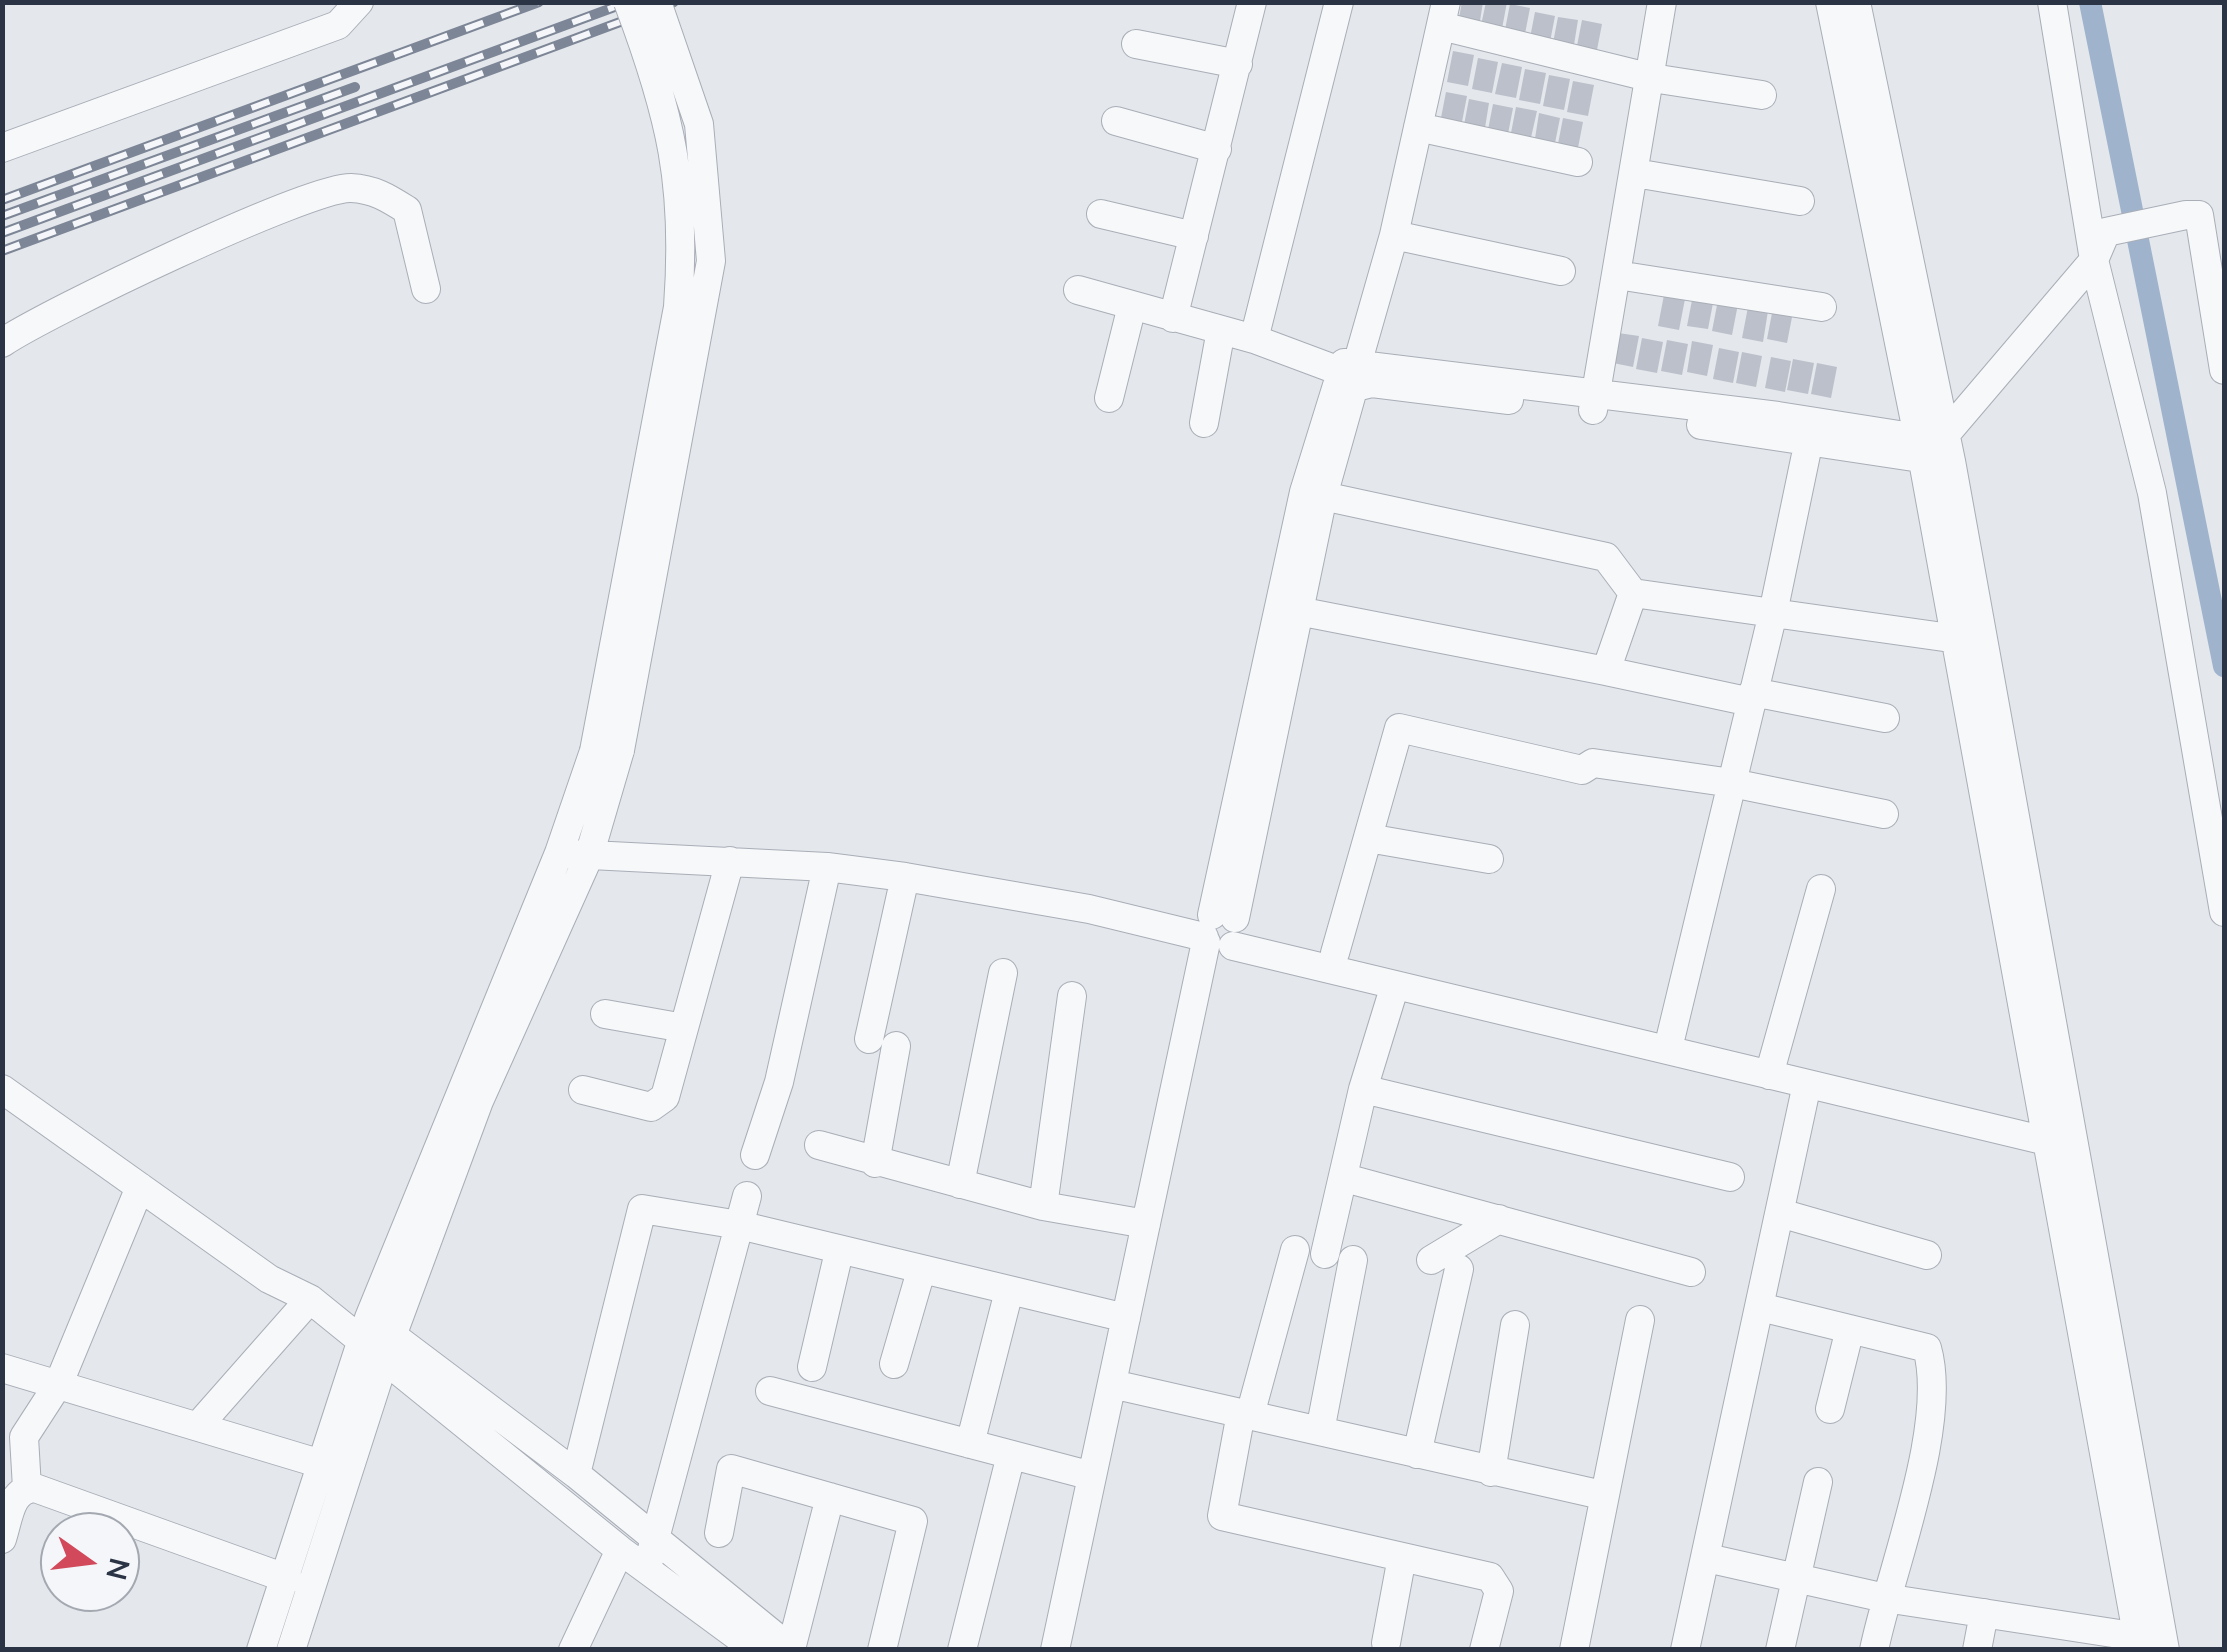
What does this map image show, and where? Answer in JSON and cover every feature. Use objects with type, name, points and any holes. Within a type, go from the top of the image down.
[{"type":"street","points":[[2,148],[338,25],[359,2]]},
{"type":"street","points":[[261,1650],[389,1348],[479,1101],[588,856],[678,307],[683,234],[677,160],[652,65],[628,2]]},
{"type":"street","points":[[291,1650],[366,1330],[559,853],[607,750],[711,261],[699,124],[657,2]]},
{"type":"street","points":[[1172,318],[1252,2]]},
{"type":"street","points":[[1254,338],[1340,2]]},
{"type":"street","points":[[1594,401],[1662,2]]},
{"type":"street","points":[[1830,2],[1934,449]]},
{"type":"street","points":[[1707,1558],[1884,1598],[2152,1644],[1856,2]]},
{"type":"street","points":[[2052,2],[2094,260],[2152,493],[2224,912]]},
{"type":"street","points":[[1072,1650],[1120,1386],[1220,932],[1304,492],[1354,371],[1394,235],[1443,14],[1652,78],[1762,95]]},
{"type":"street","points":[[1136,44],[1238,64]]},
{"type":"street","points":[[1116,121],[1216,149]]},
{"type":"street","points":[[1418,126],[1578,162]]},
{"type":"street","points":[[1635,173],[1800,200]]},
{"type":"street","points":[[2,343],[228,232],[296,203],[347,188],[379,192],[407,210],[426,288]]},
{"type":"street","points":[[1100,214],[1194,236]]},
{"type":"street","points":[[1934,449],[2094,260],[2106,232],[2203,215],[2224,370]]},
{"type":"street","points":[[1394,235],[1562,271]]},
{"type":"street","points":[[1616,275],[1822,307]]},
{"type":"street","points":[[1078,290],[1254,338],[1354,371],[1934,449]]},
{"type":"street","points":[[1109,398],[1132,306]]},
{"type":"street","points":[[1204,423],[1221,330]]},
{"type":"street","points":[[1055,1650],[1092,1476],[1120,1386],[1126,1318],[1146,1224],[1323,496],[1352,393],[1354,371]]},
{"type":"street","points":[[1594,401],[1809,440],[1934,449]]},
{"type":"street","points":[[1670,1036],[1772,613],[1809,440]]},
{"type":"street","points":[[1323,496],[1606,556],[1633,593],[1970,642]]},
{"type":"street","points":[[1606,671],[1633,593]]},
{"type":"street","points":[[1298,611],[1606,671],[1885,718]]},
{"type":"street","points":[[1335,953],[1399,728],[1582,770],[1593,762],[1732,783],[1884,814]]},
{"type":"street","points":[[1368,838],[1489,859]]},
{"type":"street","points":[[559,853],[827,867],[905,877],[1335,953],[1670,1036],[1772,1068],[1807,1084],[2060,1137]]},
{"type":"street","points":[[583,1090],[659,1105],[730,861]]},
{"type":"street","points":[[755,1155],[778,1082],[827,867]]},
{"type":"street","points":[[876,1162],[882,1042],[905,877]]},
{"type":"street","points":[[1772,1068],[1821,889]]},
{"type":"street","points":[[1220,932],[1396,985],[2060,1137]]},
{"type":"street","points":[[960,1184],[1003,973]]},
{"type":"street","points":[[1320,1431],[1345,1178],[1363,1089],[1396,985]]},
{"type":"street","points":[[1043,1206],[1072,996]]},
{"type":"street","points":[[605,1014],[684,1028]]},
{"type":"street","points":[[1685,1650],[1807,1084]]},
{"type":"street","points":[[2,1089],[269,1279],[366,1330],[620,1550],[650,1555],[791,1649],[830,1497]]},
{"type":"street","points":[[1363,1089],[1730,1178]]},
{"type":"street","points":[[818,1145],[1043,1206],[1146,1224]]},
{"type":"street","points":[[1345,1178],[1691,1272]]},
{"type":"street","points":[[27,1488],[24,1437],[59,1383],[140,1188]]},
{"type":"street","points":[[650,1555],[747,1196]]},
{"type":"street","points":[[576,1474],[642,1209],[739,1226],[1126,1318]]},
{"type":"street","points":[[1780,1213],[1927,1255]]},
{"type":"street","points":[[1431,1260],[1499,1219]]},
{"type":"street","points":[[1295,1250],[1246,1414],[1222,1516],[1490,1576],[1497,1583],[1484,1650]]},
{"type":"street","points":[[812,1367],[839,1252]]},
{"type":"street","points":[[1417,1454],[1459,1269]]},
{"type":"street","points":[[894,1364],[921,1271]]},
{"type":"street","points":[[970,1444],[1009,1291]]},
{"type":"street","points":[[198,1426],[317,1304]]},
{"type":"street","points":[[1760,1307],[1926,1348],[1933,1370],[1928,1440],[1884,1598],[1874,1650]]},
{"type":"street","points":[[1574,1650],[1640,1320]]},
{"type":"street","points":[[1491,1472],[1515,1324]]},
{"type":"street","points":[[1830,1409],[1850,1329]]},
{"type":"street","points":[[389,1348],[576,1474],[650,1555],[742,1646]]},
{"type":"street","points":[[2,1368],[336,1469]]},
{"type":"street","points":[[1120,1386],[1602,1495]]},
{"type":"street","points":[[770,1391],[1092,1476]]},
{"type":"street","points":[[962,1650],[1011,1454]]},
{"type":"street","points":[[719,1533],[731,1469],[913,1522],[882,1650]]},
{"type":"street","points":[[1780,1650],[1818,1482]]},
{"type":"street","points":[[2,1538],[15,1498],[27,1488]]},
{"type":"street","points":[[27,1488],[288,1579]]},
{"type":"street","points":[[572,1650],[620,1550]]},
{"type":"street","points":[[1386,1643],[1402,1556]]},
{"type":"street","points":[[1977,1650],[1984,1613]]},
{"type":"building","points":[[1462,2],[1483,2],[1479,27],[1458,23]]},
{"type":"building","points":[[1486,2],[1507,2],[1501,34],[1480,30]]},
{"type":"building","points":[[1510,4],[1530,8],[1524,39],[1504,35]]},
{"type":"building","points":[[1535,12],[1555,16],[1549,47],[1529,43]]},
{"type":"building","points":[[1558,17],[1578,20],[1573,51],[1552,48]]},
{"type":"building","points":[[1582,20],[1602,24],[1596,55],[1576,51]]},
{"type":"building","points":[[1453,51],[1474,55],[1468,86],[1447,82]]},
{"type":"building","points":[[1478,58],[1498,62],[1492,93],[1472,89]]},
{"type":"building","points":[[1502,63],[1522,67],[1516,98],[1495,94]]},
{"type":"building","points":[[1525,69],[1546,73],[1540,104],[1519,100]]},
{"type":"building","points":[[1549,75],[1570,79],[1564,110],[1543,106]]},
{"type":"building","points":[[1573,81],[1594,85],[1588,116],[1567,112]]},
{"type":"building","points":[[1446,92],[1467,96],[1461,127],[1440,123]]},
{"type":"building","points":[[1469,99],[1489,103],[1484,134],[1463,130]]},
{"type":"building","points":[[1493,104],[1513,108],[1507,139],[1487,135]]},
{"type":"building","points":[[1516,107],[1537,111],[1530,142],[1510,138]]},
{"type":"building","points":[[1539,113],[1560,118],[1554,148],[1534,145]]},
{"type":"building","points":[[1563,118],[1583,122],[1577,153],[1557,149]]},
{"type":"building","points":[[1664,295],[1685,299],[1679,330],[1658,326]]},
{"type":"building","points":[[1693,295],[1714,298],[1708,329],[1687,326]]},
{"type":"building","points":[[1718,300],[1738,304],[1732,335],[1712,331]]},
{"type":"building","points":[[1748,307],[1768,311],[1763,342],[1742,338]]},
{"type":"building","points":[[1773,308],[1793,312],[1787,343],[1767,339]]},
{"type":"building","points":[[1618,333],[1639,336],[1633,367],[1613,363]]},
{"type":"building","points":[[1642,338],[1663,342],[1657,373],[1636,369]]},
{"type":"building","points":[[1667,340],[1688,344],[1682,375],[1661,371]]},
{"type":"building","points":[[1692,341],[1713,345],[1707,376],[1687,372]]},
{"type":"building","points":[[1719,348],[1739,352],[1733,383],[1713,379]]},
{"type":"building","points":[[1742,352],[1762,356],[1756,387],[1736,383]]},
{"type":"building","points":[[1771,357],[1791,361],[1785,392],[1765,388]]},
{"type":"building","points":[[1793,359],[1814,363],[1808,394],[1787,390]]},
{"type":"building","points":[[1817,363],[1837,367],[1831,398],[1811,394]]},
{"type":"waterway","points":[[2090,2],[2224,666]]},
{"type":"railway","points":[[2,200],[539,2]]},
{"type":"railway","points":[[2,233],[628,2]]},
{"type":"railway","points":[[2,251],[674,2]]},
{"type":"railway","points":[[2,216],[355,87]]}]
